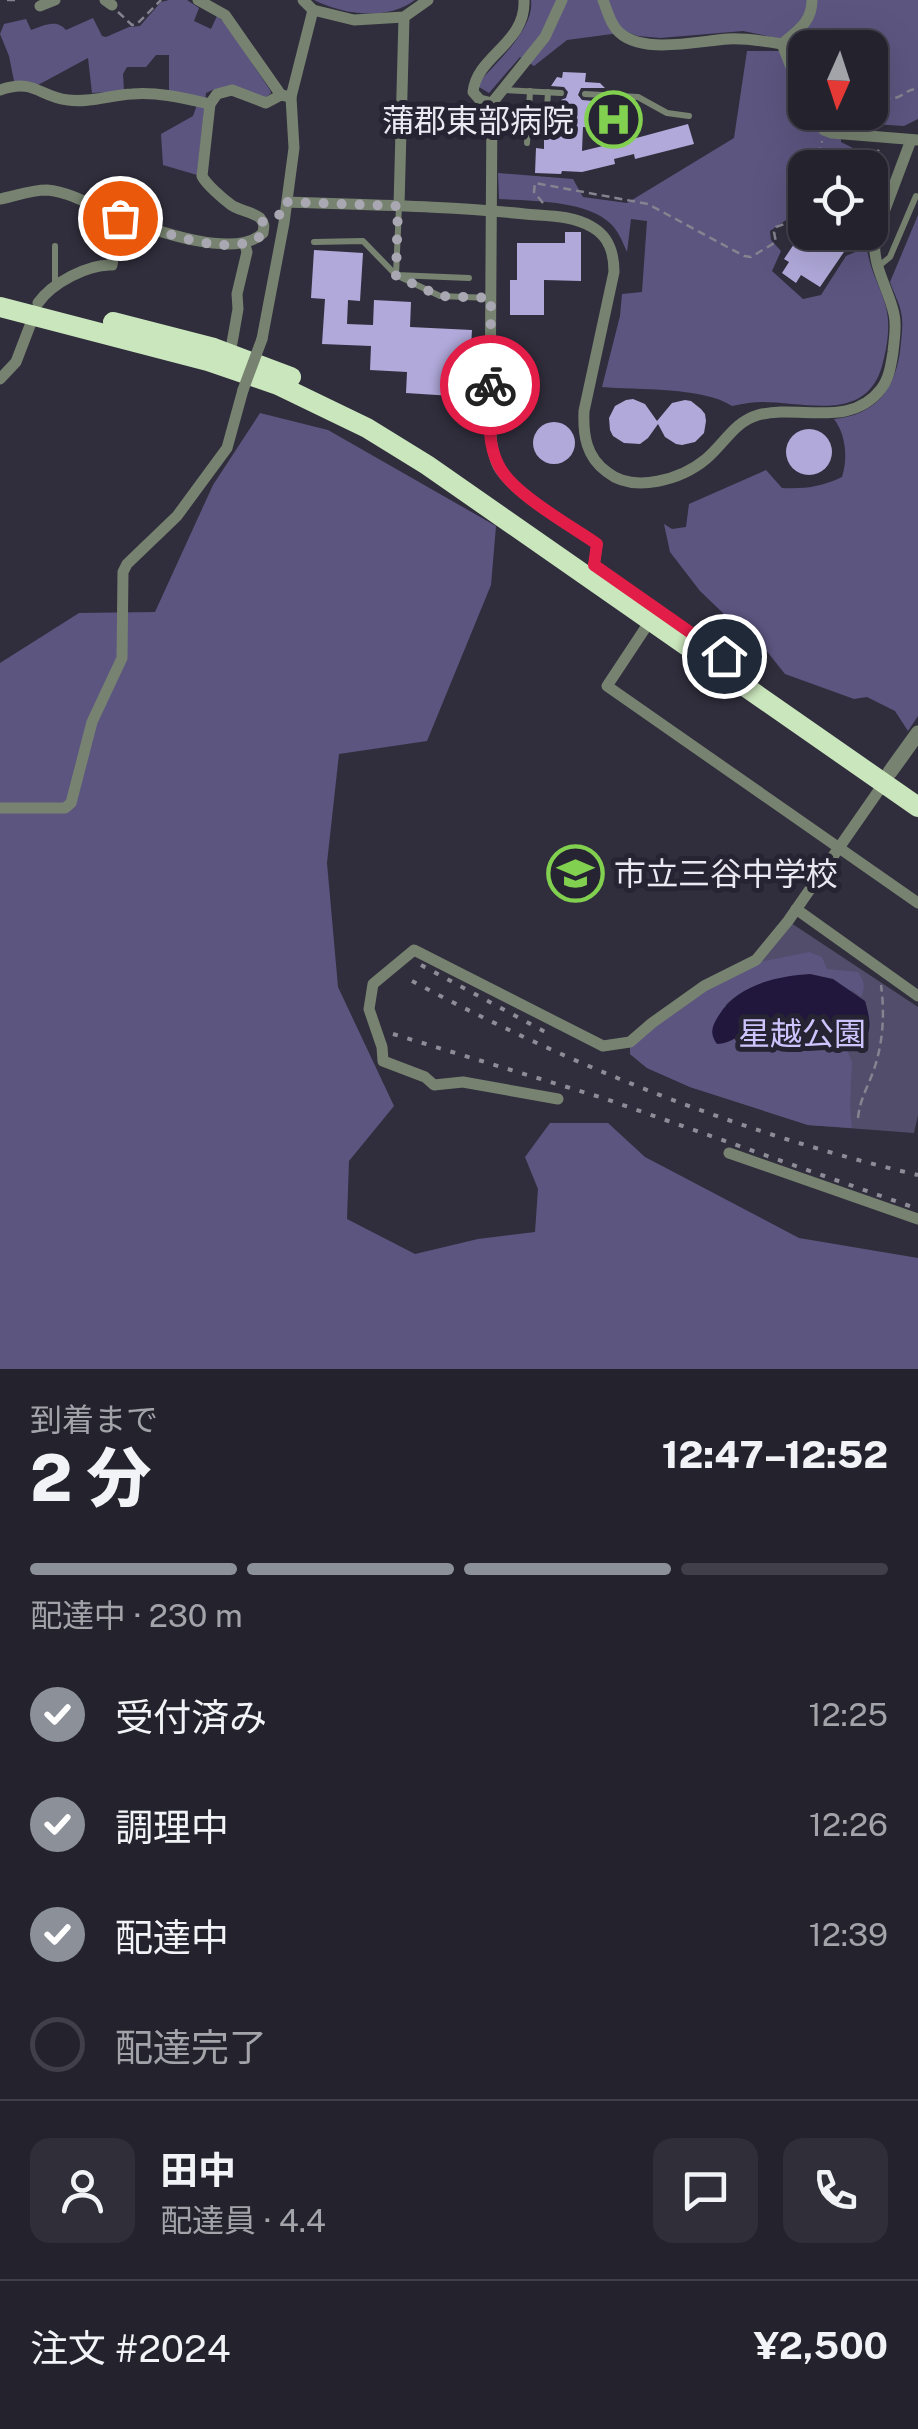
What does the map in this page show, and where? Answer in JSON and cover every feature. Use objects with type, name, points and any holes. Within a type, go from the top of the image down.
[{"type":"highway","points":[[0,293],[36,309],[278,385],[398,446],[887,778],[918,791]]},
{"type":"highway","points":[[0,307],[36,309],[214,348],[252,360],[332,396],[415,442],[594,565],[887,778],[918,807]]},
{"type":"street","points":[[198,0],[224,15],[286,96]]},
{"type":"street","points":[[304,0],[313,10],[354,20],[404,17],[428,0]]},
{"type":"street","points":[[492,102],[480,100],[472,92],[474,82],[512,39],[520,25],[524,0]]},
{"type":"street","points":[[562,0],[546,37],[492,102],[491,442],[498,466],[516,488],[597,544],[594,565]]},
{"type":"street","points":[[604,0],[618,32],[639,41],[668,46],[744,38],[782,44]]},
{"type":"street","points":[[782,44],[808,20],[812,0]]},
{"type":"street","points":[[0,808],[65,808],[71,803],[92,722],[122,658],[127,564],[177,516],[226,448],[262,339],[294,148],[286,96],[313,10]]},
{"type":"street","points":[[398,206],[404,17]]},
{"type":"street","points":[[782,44],[788,59]]},
{"type":"street","points":[[0,90],[14,85],[29,86],[67,100],[168,94],[210,104]]},
{"type":"street","points":[[0,198],[47,190],[67,194],[120,218],[202,242],[255,241],[263,234],[259,218],[228,203],[202,176],[210,104],[217,94],[232,90],[266,103],[286,96]]},
{"type":"street","points":[[262,222],[287,207],[398,206],[554,216],[578,220],[596,229],[614,254],[612,288],[584,411],[584,431],[596,464],[611,476],[645,483],[689,470],[706,459],[744,420],[770,412],[830,414],[851,410],[881,389],[891,366],[896,327],[874,244],[915,140],[824,130]]},
{"type":"street","points":[[0,380],[16,362],[36,309],[55,285],[91,267],[112,266],[120,218]]},
{"type":"street","points":[[232,343],[238,309],[236,294],[247,252],[245,244]]},
{"type":"street","points":[[650,620],[607,686],[918,903]]},
{"type":"street","points":[[558,1099],[463,1082],[434,1085],[383,1061],[370,1009],[374,984],[414,950],[603,1046],[630,1042],[704,986],[756,960],[918,733]]},
{"type":"street","points":[[796,909],[918,996]]},
{"type":"street","points":[[729,1153],[918,1219]]},
{"type":"lane","points":[[504,90],[562,93]]},
{"type":"lane","points":[[528,143],[530,91]]},
{"type":"lane","points":[[546,126],[548,92]]},
{"type":"lane","points":[[584,94],[638,97],[668,114],[689,116]]},
{"type":"lane","points":[[879,266],[890,258],[916,196]]},
{"type":"lane","points":[[396,276],[398,206]]},
{"type":"lane","points":[[314,242],[363,241],[396,276],[440,296],[491,298]]},
{"type":"lane","points":[[55,285],[56,246]]},
{"type":"lane","points":[[396,276],[468,278]]},
{"type":"path","points":[[7,0],[20,0]]},
{"type":"path","points":[[108,3],[132,26],[161,0]]},
{"type":"path","points":[[888,98],[918,89]]},
{"type":"path","points":[[820,150],[824,130]]},
{"type":"path","points":[[554,216],[534,192],[535,182],[648,204],[744,256],[751,257],[776,242],[776,227],[788,223]]},
{"type":"path","points":[[858,1118],[859,1102],[874,1070],[882,1025],[880,969]]},
{"type":"green space","points":[[187,0],[199,8],[194,21],[211,29],[217,16],[226,24],[271,93],[264,99],[228,88],[206,93],[197,175],[163,165],[161,134],[193,116],[199,99],[169,91],[169,55],[156,55],[146,67],[127,67],[123,74],[124,91],[92,93],[88,58],[38,85],[14,81],[0,34],[4,24],[26,19],[31,30],[54,24],[66,30],[93,18],[106,37],[140,26],[161,2]]},
{"type":"green space","points":[[314,0],[415,0],[392,11],[365,14]]},
{"type":"green space","points":[[531,0],[918,0],[918,119],[904,126],[888,125],[888,30],[788,30],[788,40],[743,31],[660,38],[627,32],[567,40],[534,66],[520,57],[489,93],[479,87],[527,22]]},
{"type":"green space","points":[[747,51],[788,51],[788,130],[841,130],[841,142],[856,150],[788,150],[788,219],[770,231],[771,240],[781,251],[772,271],[803,299],[821,295],[846,256],[868,250],[887,311],[882,366],[863,396],[832,405],[762,402],[732,406],[688,392],[602,387],[622,294],[642,292],[647,221],[631,219],[627,252],[611,224],[588,210],[558,203],[499,199],[498,173],[573,179],[583,197],[627,203],[734,138]]},
{"type":"green space","points":[[918,215],[918,716],[908,731],[895,711],[867,697],[854,699],[785,674],[757,639],[749,638],[700,591],[670,552],[664,524],[672,529],[686,527],[689,504],[766,470],[782,488],[813,487],[842,477],[845,447],[834,419],[871,406],[893,378],[902,322],[890,282]]},
{"type":"green space","points":[[260,413],[328,430],[496,526],[491,585],[427,741],[339,754],[327,863],[338,987],[394,1106],[349,1161],[347,1219],[415,1254],[478,1239],[535,1232],[538,1189],[525,1157],[550,1123],[608,1123],[645,1157],[799,1238],[918,1258],[918,1369],[0,1369],[0,663],[79,613],[155,612],[213,485]]},
{"type":"green space","name":"星越公園","points":[[788,921],[918,1007],[918,1115],[914,1133],[808,1125],[690,1087],[647,1068],[630,1054],[756,960]]},
{"type":"green space","points":[[809,952],[822,957],[827,969],[858,972],[864,984],[861,997],[853,991],[771,982],[740,993],[725,1005],[750,1030],[810,1030],[825,1043],[834,1040],[846,1047],[852,1062],[852,1128],[808,1125],[690,1087],[647,1068],[630,1054],[630,1042],[704,986],[759,962]]},
{"type":"shaded area","points":[[810,974],[833,979],[865,1001],[869,1031],[862,1041],[846,1047],[834,1040],[820,1044],[810,1030],[768,1027],[717,1044],[713,1026],[736,996],[771,980]]},
{"type":"building","name":"蒲郡東部病院","points":[[563,72],[586,73],[585,82],[600,83],[605,88],[581,88],[578,95],[582,100],[638,105],[637,127],[583,127],[582,151],[688,124],[694,144],[635,159],[634,154],[614,159],[615,164],[582,172],[535,173],[536,148],[544,149],[544,133],[559,133],[561,100],[568,92],[564,87],[551,86],[557,77],[562,78]]},
{"type":"building","points":[[565,232],[581,232],[581,281],[544,280],[544,315],[510,315],[510,280],[517,280],[517,243],[565,243]]},
{"type":"building","points":[[314,250],[363,253],[360,301],[348,300],[347,324],[373,325],[374,300],[411,302],[410,327],[472,330],[468,397],[406,393],[407,372],[370,370],[371,346],[322,344],[325,299],[311,298]]},
{"type":"building","points":[[790,250],[845,250],[820,287],[801,275],[796,283],[782,273],[789,262],[784,259]]},
{"type":"building","points":[[633,399],[645,404],[657,421],[672,403],[691,401],[705,414],[704,433],[695,442],[676,444],[665,437],[658,424],[640,444],[624,443],[613,436],[609,418],[615,406]]},
{"type":"building","points":[[554,422],[569,428],[575,443],[569,458],[554,464],[539,458],[533,443],[539,428]]},
{"type":"building","points":[[809,429],[825,436],[832,452],[825,468],[809,475],[793,468],[786,452],[793,436]]},
{"type":"railway","points":[[421,965],[549,1034]]},
{"type":"railway","points":[[412,981],[533,1041],[659,1094],[787,1139],[918,1175]]},
{"type":"railway","points":[[393,1034],[603,1098],[918,1209]]},
{"type":"way so far","points":[[120,218],[202,242],[245,244],[263,234],[262,222],[286,212],[287,202],[398,206],[396,276],[440,296],[491,298],[490,385]]},
{"type":"place","name":"蒲郡東部病院","points":[[613,120]]},
{"type":"place","name":"市立三谷中学校","points":[[575,873]]},
{"type":"route","points":[[490,385],[491,442],[505,476],[516,488],[597,544],[594,565],[724,656]]}]
